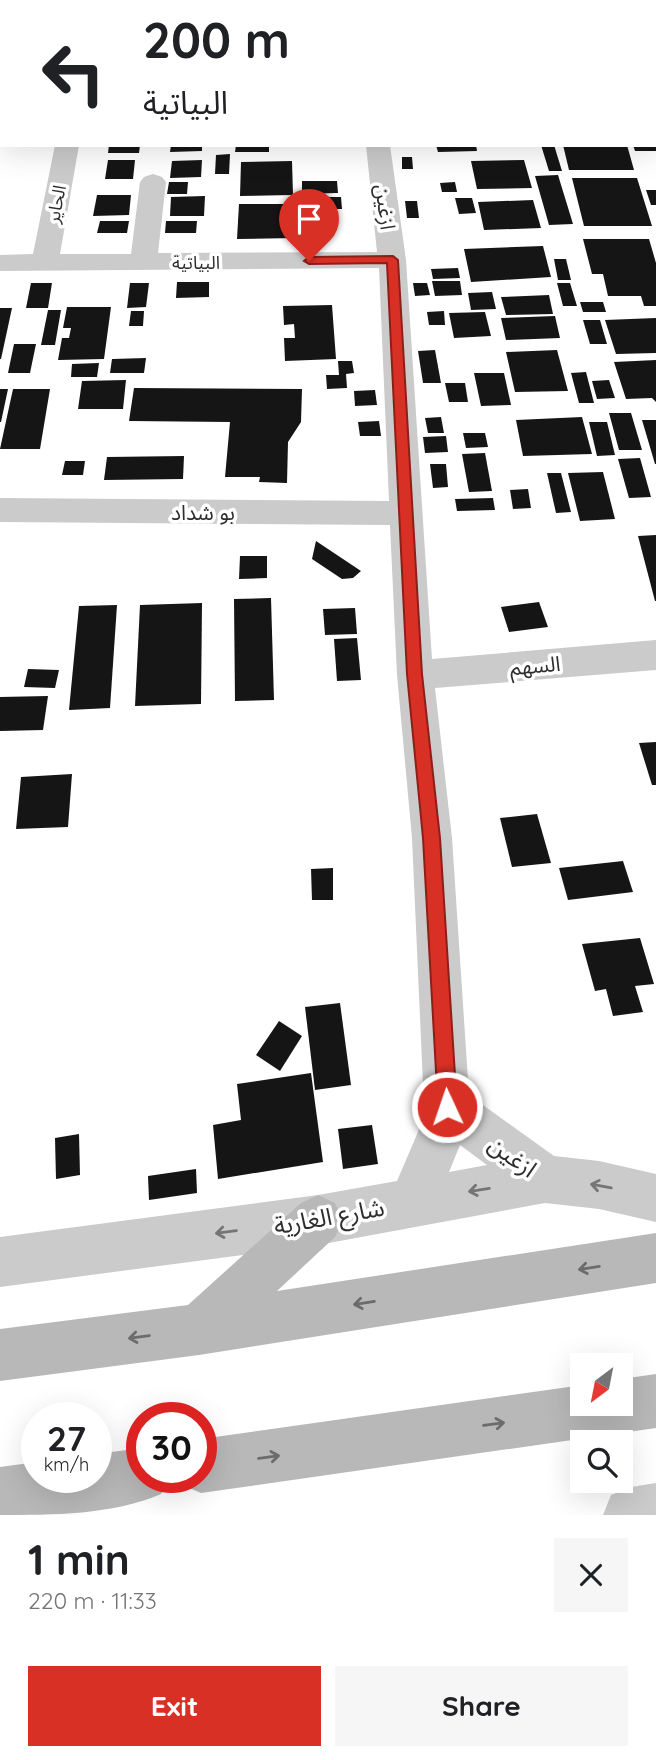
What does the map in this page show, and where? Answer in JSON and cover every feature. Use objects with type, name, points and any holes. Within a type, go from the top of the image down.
[{"type":"street","name":"الحاير","points":[[45,263],[67,147]]},
{"type":"street","name":"ازغين","points":[[378,147],[393,260],[415,674],[432,838],[447,1107],[441,1133],[413,1201]]},
{"type":"street","points":[[143,262],[153,182]]},
{"type":"street","name":"البياتية","points":[[0,263],[393,260]]},
{"type":"street","name":"بو شداد","points":[[0,510],[406,513]]},
{"type":"street","name":"السهم","points":[[415,674],[656,655]]},
{"type":"street","name":"ازغين","points":[[447,1107],[545,1179]]},
{"type":"street","name":"شارع الغارية","points":[[0,1262],[318,1220],[545,1179],[599,1185],[656,1198]]},
{"type":"street","points":[[199,1329],[318,1220]]},
{"type":"street","points":[[0,1355],[199,1329],[656,1258]]},
{"type":"street","points":[[217,1464],[656,1401]]},
{"type":"street","points":[[0,1495],[126,1477]]},
{"type":"street","points":[[631,1515],[656,1511]]},
{"type":"building","points":[[109,147],[140,147],[139,153],[108,153]]},
{"type":"building","points":[[171,147],[202,147],[202,151],[170,152]]},
{"type":"building","points":[[236,147],[269,147],[269,152],[235,152]]},
{"type":"building","points":[[437,147],[476,147],[477,151],[438,152]]},
{"type":"building","points":[[542,147],[555,147],[562,171],[549,171]]},
{"type":"building","points":[[563,147],[628,147],[634,170],[569,170]]},
{"type":"building","points":[[634,147],[656,147],[656,151],[635,151]]},
{"type":"building","points":[[230,154],[229,174],[215,174],[216,155]]},
{"type":"building","points":[[402,157],[412,157],[413,169],[402,169]]},
{"type":"building","points":[[108,160],[135,160],[133,179],[105,179]]},
{"type":"building","points":[[202,160],[201,177],[170,178],[172,161]]},
{"type":"building","points":[[524,160],[532,188],[477,189],[471,161]]},
{"type":"building","points":[[292,161],[293,195],[240,196],[241,162]]},
{"type":"building","points":[[558,175],[573,224],[549,225],[535,176]]},
{"type":"building","points":[[572,178],[637,178],[652,226],[584,226]]},
{"type":"building","points":[[302,181],[337,181],[338,193],[302,194]]},
{"type":"building","points":[[169,182],[188,182],[187,194],[167,194]]},
{"type":"building","points":[[455,182],[457,192],[442,192],[440,183]]},
{"type":"building","points":[[646,190],[656,190],[656,205],[651,205]]},
{"type":"building","points":[[97,195],[131,195],[129,215],[93,216]]},
{"type":"building","points":[[205,196],[204,216],[170,216],[171,197]]},
{"type":"building","points":[[325,197],[341,197],[342,209],[325,209]]},
{"type":"building","points":[[455,198],[472,198],[476,213],[459,214]]},
{"type":"building","points":[[533,200],[541,228],[484,230],[478,202]]},
{"type":"building","points":[[405,201],[417,201],[419,218],[407,218]]},
{"type":"building","points":[[239,204],[294,204],[295,238],[237,239]]},
{"type":"building","points":[[100,221],[129,221],[127,233],[97,233]]},
{"type":"building","points":[[166,221],[197,221],[196,233],[165,233]]},
{"type":"building","points":[[583,239],[649,239],[656,263],[656,306],[644,306],[641,296],[608,296],[603,274],[592,274]]},
{"type":"building","points":[[543,246],[551,277],[471,282],[464,249]]},
{"type":"building","points":[[554,259],[566,259],[571,280],[558,280]]},
{"type":"building","points":[[458,268],[460,278],[433,279],[431,269]]},
{"type":"building","points":[[432,281],[460,281],[462,295],[435,296]]},
{"type":"building","points":[[177,282],[209,282],[209,297],[176,298]]},
{"type":"building","points":[[31,283],[52,283],[48,308],[26,308]]},
{"type":"building","points":[[130,283],[149,283],[146,307],[127,308]]},
{"type":"building","points":[[413,283],[427,283],[430,295],[415,296]]},
{"type":"building","points":[[557,283],[570,283],[577,306],[563,306]]},
{"type":"building","points":[[492,292],[496,309],[471,310],[468,293]]},
{"type":"building","points":[[549,295],[553,314],[506,315],[501,297]]},
{"type":"building","points":[[580,302],[603,302],[606,312],[583,312]]},
{"type":"building","points":[[332,305],[336,359],[285,361],[284,338],[295,338],[294,324],[284,325],[283,306]]},
{"type":"building","points":[[67,307],[111,307],[104,359],[58,360],[62,338],[69,338],[71,328],[63,328]]},
{"type":"building","points":[[0,308],[12,308],[1,359],[0,359]]},
{"type":"building","points":[[48,310],[61,310],[55,345],[41,345]]},
{"type":"building","points":[[131,311],[144,311],[143,326],[129,326]]},
{"type":"building","points":[[444,311],[445,325],[429,325],[427,312]]},
{"type":"building","points":[[485,312],[491,336],[454,338],[449,313]]},
{"type":"building","points":[[555,316],[560,338],[506,340],[501,318]]},
{"type":"building","points":[[656,318],[656,353],[616,354],[605,320]]},
{"type":"building","points":[[583,320],[600,320],[607,344],[590,344]]},
{"type":"building","points":[[14,344],[36,344],[30,373],[8,373]]},
{"type":"building","points":[[435,350],[441,383],[423,383],[418,351]]},
{"type":"building","points":[[557,350],[568,391],[515,392],[506,352]]},
{"type":"building","points":[[146,358],[144,373],[110,373],[112,359]]},
{"type":"building","points":[[656,360],[656,402],[652,398],[626,399],[614,362]]},
{"type":"building","points":[[338,361],[352,361],[354,373],[346,374],[347,388],[327,389],[326,375],[339,375]]},
{"type":"building","points":[[99,363],[97,377],[71,377],[72,364]]},
{"type":"building","points":[[586,372],[594,403],[579,403],[571,373]]},
{"type":"building","points":[[474,373],[504,373],[511,405],[481,406]]},
{"type":"building","points":[[126,380],[123,409],[78,409],[82,381]]},
{"type":"building","points":[[609,380],[615,398],[597,399],[592,381]]},
{"type":"building","points":[[445,383],[465,383],[468,402],[449,402]]},
{"type":"building","points":[[134,388],[302,389],[301,422],[288,442],[287,483],[259,482],[260,477],[225,477],[230,422],[129,421]]},
{"type":"building","points":[[0,389],[8,389],[1,422],[0,422]]},
{"type":"building","points":[[13,389],[50,389],[40,449],[0,449]]},
{"type":"building","points":[[375,390],[377,405],[355,406],[354,391]]},
{"type":"building","points":[[609,413],[631,413],[642,450],[619,450]]},
{"type":"building","points":[[441,417],[444,433],[428,433],[425,418]]},
{"type":"building","points":[[582,417],[592,454],[523,456],[516,420]]},
{"type":"building","points":[[642,420],[656,420],[656,464],[655,464]]},
{"type":"building","points":[[379,421],[381,436],[360,436],[358,422]]},
{"type":"building","points":[[589,422],[607,422],[615,455],[597,456]]},
{"type":"building","points":[[463,433],[485,433],[488,447],[466,448]]},
{"type":"building","points":[[446,436],[448,452],[425,453],[423,437]]},
{"type":"building","points":[[485,453],[492,491],[469,492],[462,454]]},
{"type":"building","points":[[184,456],[183,479],[104,480],[107,457]]},
{"type":"building","points":[[640,458],[651,497],[629,498],[618,459]]},
{"type":"building","points":[[65,461],[85,461],[83,475],[62,475]]},
{"type":"building","points":[[430,464],[446,464],[448,487],[433,488]]},
{"type":"building","points":[[603,472],[615,519],[580,521],[568,473]]},
{"type":"building","points":[[547,473],[561,473],[571,512],[556,513]]},
{"type":"building","points":[[528,489],[531,508],[513,509],[510,490]]},
{"type":"building","points":[[493,498],[495,510],[457,511],[455,499]]},
{"type":"building","points":[[656,535],[656,601],[655,601],[638,536]]},
{"type":"building","points":[[316,541],[361,571],[353,578],[342,579],[312,559]]},
{"type":"building","points":[[240,556],[267,556],[267,578],[239,579]]},
{"type":"building","points":[[271,598],[274,700],[235,701],[234,599]]},
{"type":"building","points":[[539,602],[548,627],[509,632],[501,607]]},
{"type":"building","points":[[202,603],[201,704],[135,706],[140,605]]},
{"type":"building","points":[[117,605],[110,708],[69,710],[79,606]]},
{"type":"building","points":[[355,608],[357,634],[325,635],[323,609]]},
{"type":"building","points":[[357,638],[361,680],[337,681],[334,639]]},
{"type":"building","points":[[28,669],[59,670],[55,688],[24,687]]},
{"type":"building","points":[[48,696],[43,730],[0,731],[0,697]]},
{"type":"building","points":[[656,742],[656,785],[652,785],[639,743]]},
{"type":"building","points":[[72,774],[68,827],[16,829],[21,777]]},
{"type":"building","points":[[537,814],[551,863],[512,867],[500,818]]},
{"type":"building","points":[[623,861],[633,892],[568,900],[559,868]]},
{"type":"building","points":[[333,868],[333,900],[312,900],[311,869]]},
{"type":"building","points":[[640,938],[654,984],[635,986],[643,1012],[613,1016],[606,989],[595,991],[582,944]]},
{"type":"building","points":[[340,1003],[351,1085],[315,1090],[305,1007]]},
{"type":"building","points":[[279,1021],[302,1036],[280,1071],[256,1055]]},
{"type":"building","points":[[311,1073],[323,1162],[218,1179],[213,1125],[241,1120],[237,1084]]},
{"type":"building","points":[[372,1125],[378,1164],[343,1169],[338,1129]]},
{"type":"building","points":[[79,1134],[80,1175],[56,1179],[55,1138]]},
{"type":"building","points":[[196,1169],[197,1193],[149,1200],[148,1176]]},
{"type":"route","points":[[309,261],[393,260],[415,674],[432,838],[447,1107]]}]
